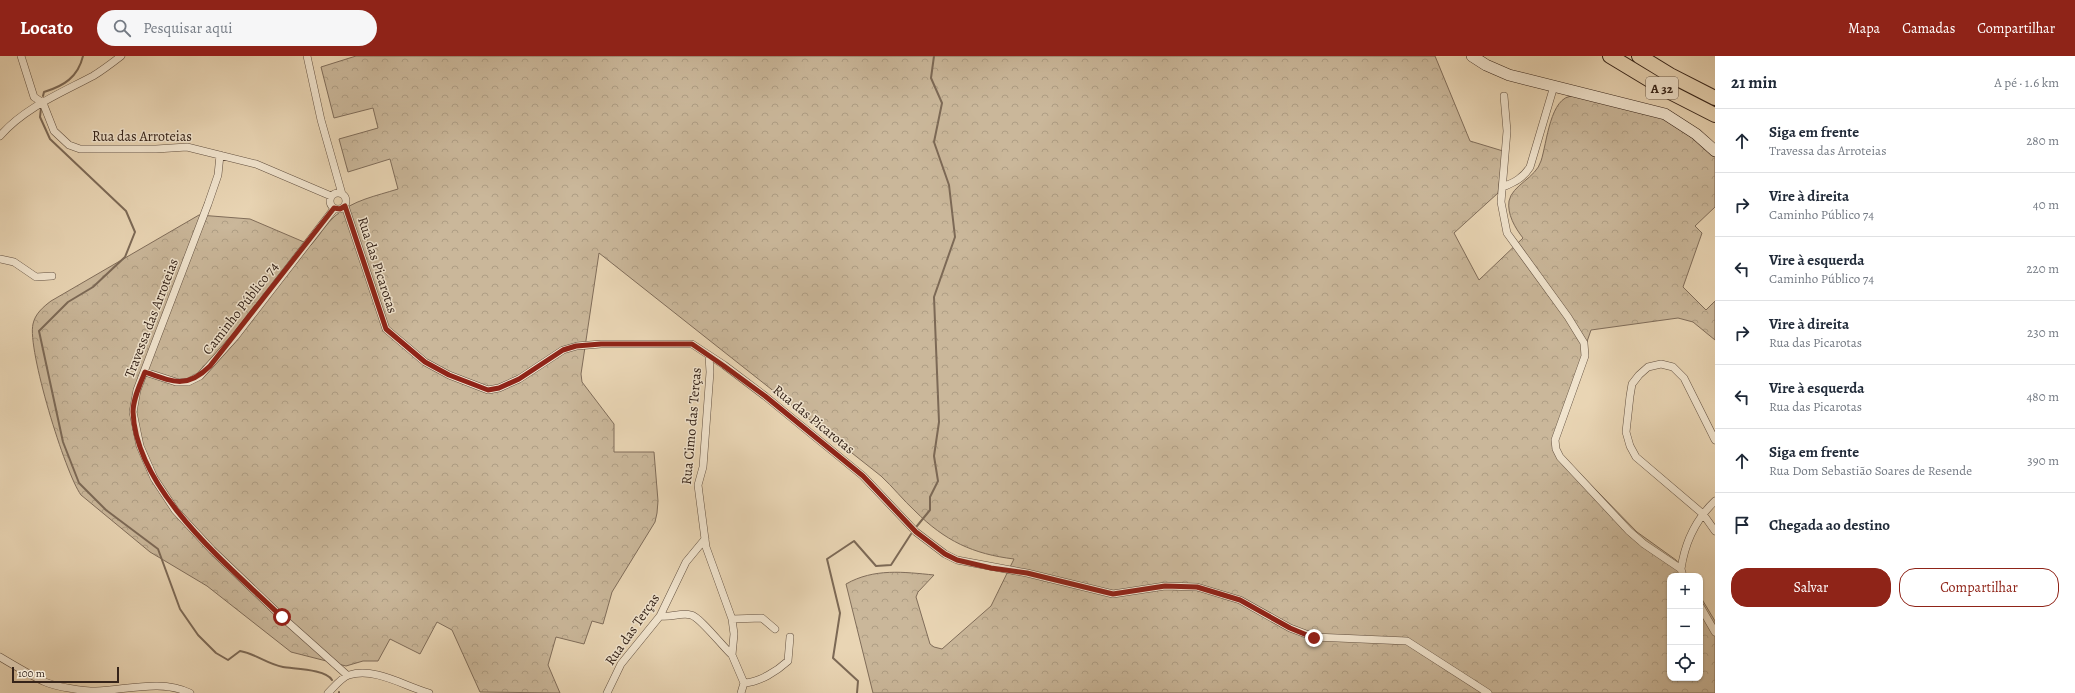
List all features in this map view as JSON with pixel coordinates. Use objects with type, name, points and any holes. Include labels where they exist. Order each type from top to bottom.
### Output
[{"type":"highway","name":"A 32","points":[[1610,56],[1668,91],[1715,115]]},
{"type":"highway","name":"A 32","points":[[1639,56],[1670,75],[1715,98]]},
{"type":"main road","points":[[1472,56],[1486,65],[1509,75],[1665,114],[1696,134],[1715,151]]},
{"type":"street","name":"Rua das Arroteias","points":[[20,56],[34,97],[43,103],[54,131],[68,145],[80,149],[156,150],[187,147],[256,164],[331,196]]},
{"type":"street","points":[[0,136],[10,125],[43,103],[94,75],[121,56]]},
{"type":"street","points":[[307,56],[321,120],[342,194],[346,199],[345,206],[340,209],[334,208],[330,202],[331,196],[336,193],[342,194]]},
{"type":"street","points":[[1502,187],[1515,182],[1524,175],[1530,166],[1554,86]]},
{"type":"street","points":[[1504,96],[1507,131],[1502,187],[1502,209],[1507,233],[1568,317],[1584,343],[1585,356],[1560,422],[1555,440],[1556,448],[1560,457],[1629,530],[1644,544],[1682,573]]},
{"type":"street","name":"Travessa das Arroteias","points":[[220,156],[218,174],[208,204],[138,390],[133,412],[140,446],[154,478],[175,510],[212,550],[282,617],[347,675]]},
{"type":"street","name":"Rua das Picarotas","points":[[345,206],[386,329],[425,362],[449,375],[488,390],[499,388],[519,379],[563,350],[576,346],[601,344],[692,344],[765,396],[863,476],[916,532],[945,554],[957,560],[1027,573],[1113,594],[1165,586],[1197,587],[1240,600],[1290,628],[1314,638],[1407,641],[1488,693]]},
{"type":"street","name":"Caminho Público 74","points":[[145,372],[176,382],[188,382],[200,376],[235,337],[334,208]]},
{"type":"street","points":[[0,259],[14,262],[36,277],[52,276]]},
{"type":"street","name":"Rua Cimo das Terças","points":[[709,356],[710,372],[702,467],[698,485],[705,539],[732,619],[734,634],[732,655],[744,683]]},
{"type":"street","points":[[1715,440],[1684,378],[1673,367],[1661,364],[1648,367],[1638,375],[1632,384],[1626,432],[1630,446],[1636,457],[1702,514],[1715,531]]},
{"type":"street","points":[[1682,573],[1684,548],[1702,514],[1715,501]]},
{"type":"street","name":"Rua das Terças","points":[[607,693],[621,664],[660,616],[686,562],[705,539]]},
{"type":"street","points":[[1702,609],[1715,632]]},
{"type":"street","points":[[660,616],[668,617],[680,614],[692,615],[700,620],[732,655]]},
{"type":"street","points":[[732,619],[762,618],[775,629]]},
{"type":"street","points":[[741,693],[744,683],[766,676],[788,661],[790,637]]},
{"type":"street","points":[[0,657],[47,683],[62,686],[96,691],[136,686],[158,686],[177,688],[190,693]]},
{"type":"street","points":[[328,693],[347,675],[362,673],[374,674],[429,693]]},
{"type":"green space","points":[[356,56],[1435,56],[1470,141],[1503,151],[1498,193],[1454,233],[1479,280],[1523,238],[1512,221],[1509,211],[1509,201],[1515,190],[1538,167],[1541,161],[1554,112],[1565,98],[1573,96],[1661,116],[1715,154],[1715,207],[1695,226],[1702,233],[1683,287],[1706,310],[1715,301],[1715,340],[1693,322],[1678,318],[1591,330],[1555,435],[1560,453],[1637,532],[1676,560],[1686,573],[1667,573],[1667,681],[1703,681],[1703,601],[1715,621],[1715,693],[873,693],[846,584],[867,575],[878,573],[900,572],[934,575],[918,592],[916,597],[930,644],[934,647],[942,649],[991,606],[1014,559],[985,554],[973,550],[937,530],[911,507],[881,476],[599,253],[581,374],[582,382],[614,424],[614,452],[654,452],[658,501],[657,513],[655,522],[612,592],[603,624],[592,621],[584,644],[556,637],[548,665],[560,693],[480,692],[452,630],[437,622],[420,654],[390,639],[378,661],[363,661],[346,666],[291,652],[207,586],[150,552],[81,495],[66,463],[57,438],[41,383],[33,338],[33,324],[37,314],[51,301],[199,215],[250,219],[311,245],[335,216],[349,206],[365,199],[398,189],[390,159],[348,172],[339,139],[378,128],[373,108],[334,118],[321,67]]},
{"type":"waterway","points":[[43,96],[44,92],[58,87],[69,80],[78,70],[83,56]]},
{"type":"waterway","points":[[917,526],[930,510],[930,497],[938,481],[934,456],[939,422],[934,297],[955,237],[949,185],[934,142],[942,103],[931,78],[934,56]]},
{"type":"waterway","points":[[41,108],[40,117],[50,139],[126,211],[135,232],[125,257],[93,287],[68,302],[39,331],[63,442],[79,483],[106,510],[158,549],[180,609],[198,635],[216,653],[228,660],[240,651],[245,652],[277,666],[317,672],[329,676],[332,680]]},
{"type":"waterway","points":[[857,693],[858,681],[833,658],[840,613],[827,559],[854,541],[876,566],[891,565],[911,534]]},
{"type":"route","points":[[282,617],[212,550],[175,510],[154,478],[140,446],[133,412],[138,390],[145,372],[176,382],[188,382],[200,376],[235,337],[334,208],[340,209],[345,206],[386,329],[425,362],[449,375],[488,390],[499,388],[519,379],[563,350],[576,346],[601,344],[692,344],[765,396],[863,476],[916,532],[945,554],[957,560],[991,568],[1005,568],[1077,584],[1113,594],[1165,586],[1197,587],[1240,600],[1290,628],[1314,638]]}]
